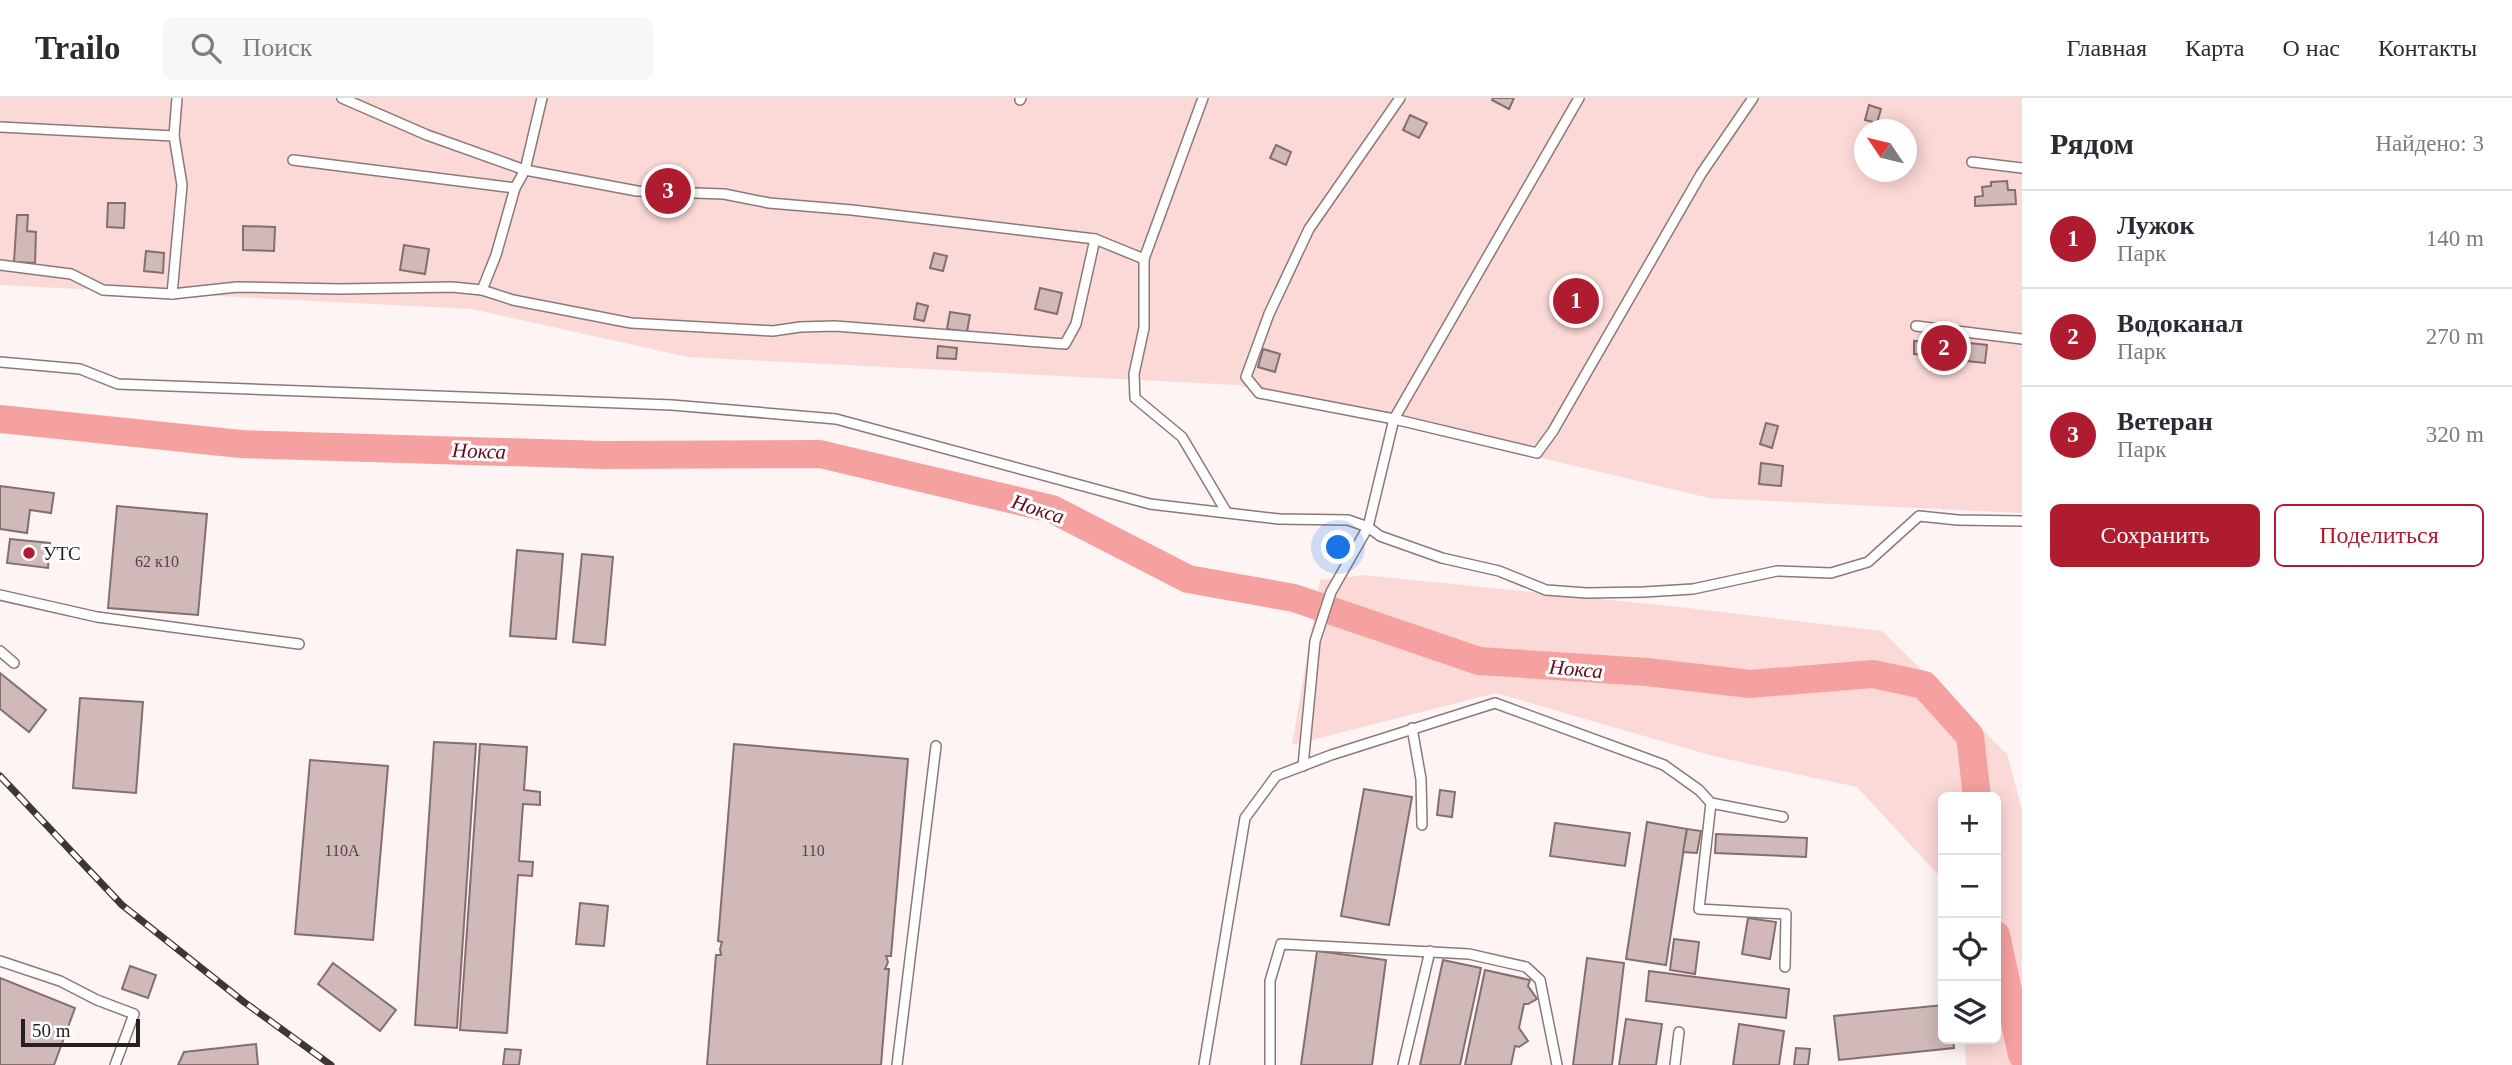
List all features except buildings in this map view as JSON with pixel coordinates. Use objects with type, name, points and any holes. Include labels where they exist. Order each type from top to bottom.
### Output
[{"type":"lane","points":[[172,294],[182,185],[173,136],[177,98]]},
{"type":"lane","points":[[342,98],[427,135],[525,170],[636,191],[724,194],[769,203],[852,210],[1095,239],[1144,259]]},
{"type":"lane","points":[[482,290],[496,255],[515,188],[525,170],[542,98]]},
{"type":"lane","points":[[1203,98],[1144,259],[1144,328],[1134,374],[1135,398],[1182,437],[1227,513]]},
{"type":"lane","points":[[1400,98],[1309,229],[1269,314],[1246,377],[1259,393],[1394,419],[1537,453],[1553,431],[1701,174],[1753,98]]},
{"type":"lane","points":[[1303,765],[1315,641],[1331,592],[1368,527],[1394,419],[1579,98]]},
{"type":"lane","points":[[0,127],[173,136]]},
{"type":"lane","points":[[293,160],[515,188]]},
{"type":"lane","points":[[1972,162],[2022,168]]},
{"type":"lane","points":[[0,265],[71,274],[103,290],[172,294],[237,286],[341,289],[452,287],[482,290],[513,300],[631,323],[773,331],[835,326],[1065,344],[1076,324],[1095,239]]},
{"type":"lane","points":[[1916,326],[2022,340]]},
{"type":"lane","points":[[0,362],[80,369],[118,384],[673,405],[836,419],[1150,504],[1279,519],[1348,520],[1368,527],[1380,536],[1442,558],[1499,571],[1546,590],[1587,593],[1693,589],[1777,571],[1831,573],[1868,562],[1919,516],[1958,520],[2022,521]]},
{"type":"lane","points":[[0,595],[97,617],[299,644]]},
{"type":"lane","points":[[0,652],[14,663]]},
{"type":"lane","points":[[1204,1065],[1245,818],[1276,776],[1412,728],[1495,704],[1664,765],[1699,790],[1711,803],[1783,817]]},
{"type":"lane","points":[[1412,728],[1421,779],[1422,825]]},
{"type":"lane","points":[[897,1065],[936,746]]},
{"type":"lane","points":[[1711,803],[1699,909],[1786,914],[1785,967]]},
{"type":"lane","points":[[1270,1065],[1270,981],[1281,944],[1469,954],[1526,967],[1539,980],[1557,1065]]},
{"type":"lane","points":[[1403,1065],[1430,951]]},
{"type":"lane","points":[[0,961],[60,981],[97,1000],[134,1014],[115,1065]]},
{"type":"lane","points":[[1675,1065],[1679,1032]]},
{"type":"shaded area","points":[[0,98],[2022,98],[2022,513],[1709,498],[1237,385],[688,357],[472,309],[0,285]]},
{"type":"shaded area","points":[[1364,575],[1882,631],[2007,754],[2022,810],[2022,1065],[1966,1065],[1964,1044],[2001,1044],[2001,792],[1938,792],[1938,875],[1857,787],[1713,756],[1496,693],[1292,745],[1320,580]]},
{"type":"waterway","name":"Нокса","points":[[0,419],[241,444],[603,455],[820,454],[1052,509],[1188,579],[1294,598],[1479,661],[1647,672],[1750,684],[1873,674],[1924,685],[1970,736],[1976,792]]},
{"type":"waterway","name":"Нокса","points":[[2001,958],[2022,1055]]},
{"type":"railway","points":[[0,776],[122,905],[244,1002],[331,1065]]},
{"type":"place","name":"Ветеран","points":[[668,191]]},
{"type":"place","name":"Лужок","points":[[1576,301]]},
{"type":"place","name":"Водоканал","points":[[1944,348]]},
{"type":"place","name":"УТС","points":[[29,553]]}]
